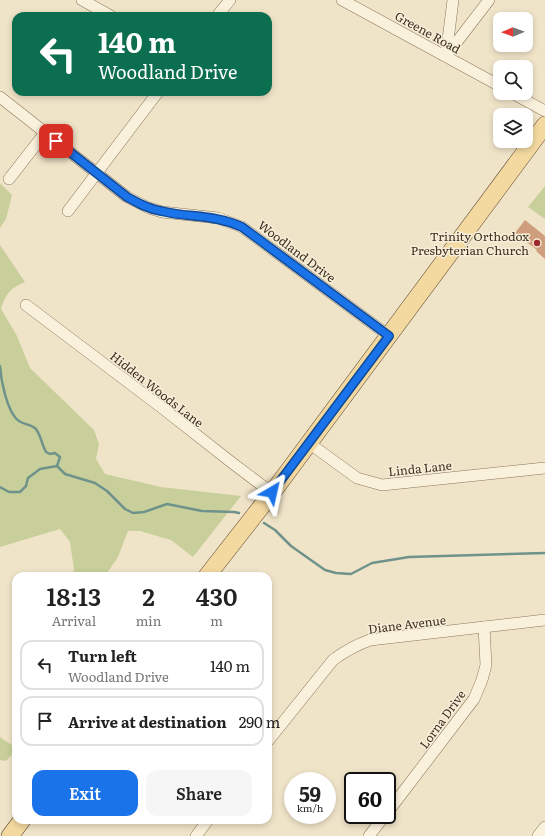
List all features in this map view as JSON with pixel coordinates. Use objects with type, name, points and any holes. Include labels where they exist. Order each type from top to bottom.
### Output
[{"type":"main road","points":[[210,572],[389,336],[545,125]]},
{"type":"main road","points":[[10,836],[19,824]]},
{"type":"street","points":[[82,0],[104,12]]},
{"type":"street","points":[[220,12],[230,0]]},
{"type":"street","name":"Greene Road","points":[[342,0],[493,82]]},
{"type":"street","points":[[446,56],[453,0]]},
{"type":"street","points":[[446,56],[489,0]]},
{"type":"street","points":[[68,211],[155,96]]},
{"type":"street","name":"Woodland Drive","points":[[0,98],[127,197],[162,212],[218,218],[242,227],[389,336]]},
{"type":"street","points":[[525,100],[545,111]]},
{"type":"street","points":[[9,179],[45,133]]},
{"type":"street","name":"Hidden Woods Lane","points":[[26,305],[272,492]]},
{"type":"street","name":"Linda Lane","points":[[308,443],[357,478],[382,485],[545,468]]},
{"type":"street","name":"Diane Avenue","points":[[272,736],[333,660],[343,652],[370,640],[545,620]]},
{"type":"street","name":"Lorna Drive","points":[[396,801],[474,699],[482,680],[486,665],[484,627]]},
{"type":"street","points":[[196,836],[205,824]]},
{"type":"street","name":"Lorna Drive","points":[[369,836],[378,824]]},
{"type":"street","points":[[538,836],[545,827]]},
{"type":"green space","points":[[0,183],[12,195],[6,219],[0,228]]},
{"type":"green space","points":[[545,186],[545,219],[528,207]]},
{"type":"green space","points":[[0,245],[25,282],[9,292],[1,309],[17,336],[30,368],[94,430],[99,444],[96,459],[105,474],[161,487],[241,496],[193,557],[171,540],[140,531],[128,531],[118,557],[108,572],[73,572],[74,570],[70,542],[60,529],[0,547]]},
{"type":"green space","points":[[0,737],[12,745],[12,754],[6,761],[0,760]]},
{"type":"building","name":"Trinity Orthodox Presbyterian Church","points":[[525,220],[545,236],[545,259],[536,251],[537,250],[515,233]]},
{"type":"waterway","points":[[0,366],[3,387],[11,411],[19,421],[36,429],[46,452],[50,454],[55,453],[60,457],[57,466]]},
{"type":"waterway","points":[[0,487],[9,492],[20,492],[26,486],[28,478],[40,469],[57,466],[65,474],[95,483],[107,491],[125,509],[133,513],[144,512],[167,504],[202,511],[239,513]]},
{"type":"waterway","points":[[264,523],[275,530],[291,546],[325,570],[336,573],[351,574],[372,563],[409,557],[545,553]]},
{"type":"place","name":"Trinity Orthodox Presbyterian Church","points":[[537,243]]},
{"type":"route","points":[[56,141],[138,204],[162,212],[218,218],[231,222],[253,233],[389,336],[272,492]]}]
